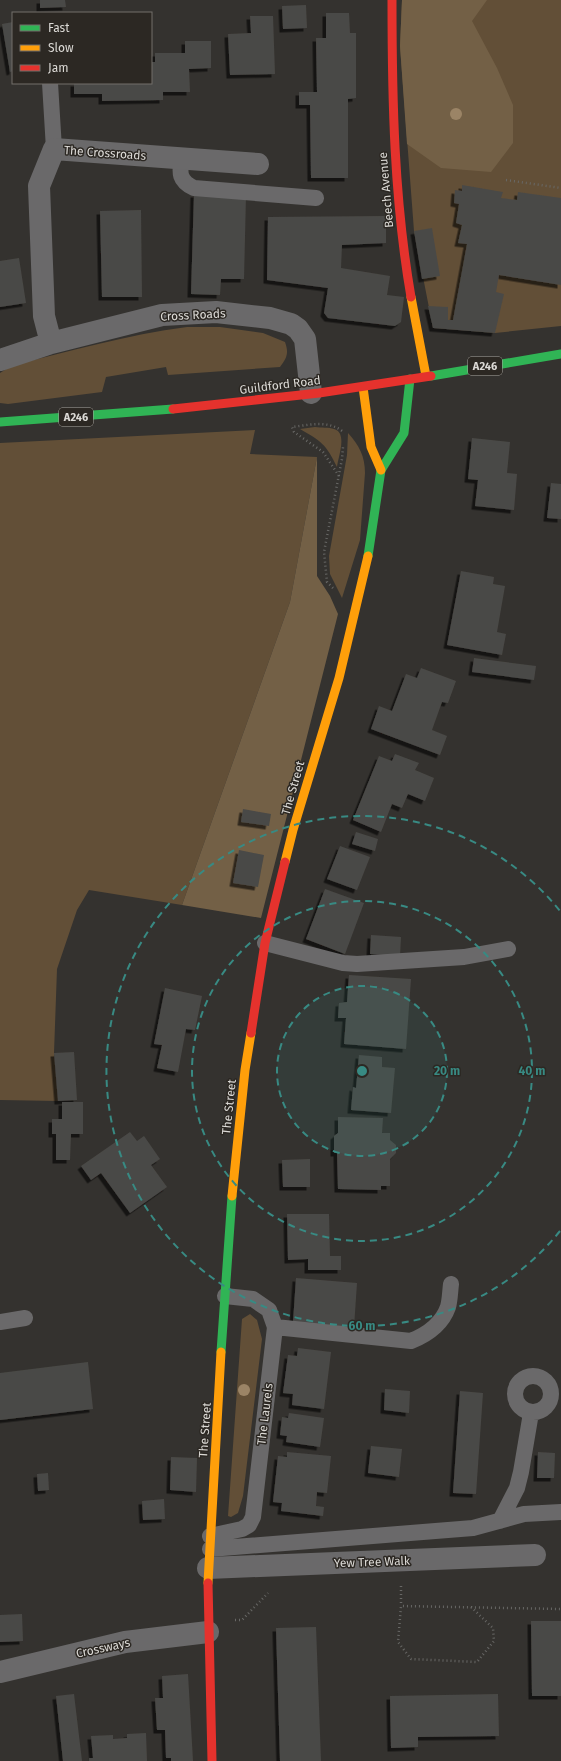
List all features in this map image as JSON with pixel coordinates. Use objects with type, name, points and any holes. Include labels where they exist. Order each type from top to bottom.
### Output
[{"type":"street","name":"Beech Avenue","points":[[392,0],[392,100],[395,161],[404,249],[426,376]]},
{"type":"street","name":"The Crossroads","points":[[51,344],[44,316],[39,186],[54,149],[258,164]]},
{"type":"street","name":"Cross Roads","points":[[0,360],[51,344],[162,315],[216,312],[270,318],[291,324],[298,329],[306,339],[311,393]]},
{"type":"street","name":"Guildford Road","points":[[0,422],[152,411],[363,387],[561,354]]},
{"type":"street","name":"The Street","points":[[212,1761],[208,1628],[209,1551],[232,1199],[245,1070],[265,943],[293,830],[339,678],[370,548],[381,470],[404,433],[410,379]]},
{"type":"street","points":[[363,387],[371,447],[381,470]]},
{"type":"street","name":"Yew Tree Walk","points":[[209,1551],[283,1566],[535,1555]]},
{"type":"street","name":"Crossways","points":[[0,1672],[125,1642],[208,1628]]},
{"type":"lane","points":[[50,84],[54,149]]},
{"type":"lane","points":[[182,158],[179,173],[181,178],[194,188],[316,198]]},
{"type":"lane","points":[[265,943],[343,963],[357,964],[464,957],[508,949]]},
{"type":"lane","points":[[275,1327],[411,1341],[424,1336],[438,1323],[447,1308],[451,1284]]},
{"type":"lane","name":"The Laurels","points":[[209,1551],[248,1525],[253,1516],[275,1327],[269,1310],[253,1299],[225,1296]]},
{"type":"lane","points":[[0,1322],[25,1318]]},
{"type":"lane","points":[[500,1521],[520,1478],[531,1413]]},
{"type":"lane","points":[[209,1551],[473,1528],[524,1514],[561,1512]]},
{"type":"path","points":[[506,180],[561,188]]},
{"type":"path","points":[[339,476],[323,452],[294,432],[292,427],[329,424],[341,430],[344,434]]},
{"type":"path","points":[[344,440],[339,476],[324,552],[327,582],[354,613]]},
{"type":"path","points":[[208,1628],[242,1620],[281,1579],[283,1566]]},
{"type":"path","points":[[470,1607],[493,1628],[494,1641],[477,1662],[411,1659],[398,1642],[401,1606],[470,1607],[561,1609]]},
{"type":"shaded area","points":[[402,0],[561,0],[561,326],[495,333],[433,328],[414,231],[400,46]]},
{"type":"shaded area","points":[[402,0],[487,0],[472,21],[497,68],[513,105],[513,143],[491,172],[441,168],[407,144],[400,46]]},
{"type":"shaded area","points":[[187,327],[220,327],[263,333],[285,342],[287,355],[280,367],[168,375],[166,367],[106,377],[102,392],[8,404],[0,403],[0,373],[11,366],[120,339]]},
{"type":"shaded area","points":[[315,427],[334,429],[341,435],[341,446],[337,467],[326,448],[313,437],[300,429]]},
{"type":"shaded area","points":[[255,430],[250,454],[317,457],[290,602],[182,905],[89,890],[77,910],[57,969],[54,1053],[58,1101],[0,1100],[0,443]]},
{"type":"shaded area","points":[[348,433],[361,451],[365,473],[360,540],[342,598],[330,574],[329,556],[347,455]]},
{"type":"shaded area","points":[[317,457],[317,576],[330,596],[338,614],[261,918],[182,905],[290,602]]},
{"type":"shaded area","points":[[250,1314],[257,1320],[262,1339],[243,1496],[238,1513],[231,1517],[228,1516],[242,1319]]},
{"type":"building","points":[[40,0],[65,0],[66,7],[40,8]]},
{"type":"building","points":[[306,5],[307,28],[283,29],[282,6]]},
{"type":"building","points":[[326,13],[349,13],[350,33],[356,33],[356,98],[348,99],[348,178],[311,178],[310,105],[299,105],[299,92],[317,92],[316,38],[326,38]]},
{"type":"building","points":[[250,16],[273,16],[275,74],[230,75],[228,34],[251,33]]},
{"type":"building","points":[[12,22],[12,71],[10,72],[2,24]]},
{"type":"building","points":[[185,41],[211,41],[211,68],[189,69],[190,92],[163,92],[163,100],[102,101],[102,94],[74,94],[74,84],[152,84],[152,62],[155,62],[155,53],[185,53]]},
{"type":"building","points":[[462,185],[503,192],[501,198],[517,200],[518,192],[561,198],[561,285],[499,275],[496,292],[504,294],[495,333],[433,328],[428,306],[448,307],[448,320],[453,320],[467,244],[458,243],[462,225],[456,223],[459,204],[454,203],[455,190],[462,191]]},
{"type":"building","points":[[194,194],[246,195],[244,279],[221,279],[220,295],[191,294]]},
{"type":"building","points":[[141,210],[142,297],[102,297],[100,211]]},
{"type":"building","points":[[386,216],[386,243],[342,245],[341,268],[390,276],[387,295],[404,297],[401,322],[395,326],[328,318],[324,313],[328,288],[267,280],[268,217]]},
{"type":"building","points":[[432,228],[440,276],[422,279],[414,231]]},
{"type":"building","points":[[19,258],[26,303],[0,307],[0,261]]},
{"type":"building","points":[[472,438],[510,442],[507,473],[517,474],[514,510],[475,506],[478,480],[468,479]]},
{"type":"building","points":[[551,483],[561,484],[561,519],[547,518]]},
{"type":"building","points":[[461,571],[494,577],[493,584],[505,586],[497,632],[506,634],[502,655],[447,645]]},
{"type":"building","points":[[474,658],[536,666],[534,680],[472,672]]},
{"type":"building","points":[[421,668],[456,681],[448,703],[442,702],[432,730],[447,736],[440,755],[371,729],[379,706],[392,711],[406,674],[417,678]]},
{"type":"building","points":[[395,754],[419,763],[415,770],[434,778],[425,801],[408,794],[402,808],[392,804],[381,832],[353,820],[379,756],[392,761]]},
{"type":"building","points":[[243,809],[271,814],[269,826],[241,822]]},
{"type":"building","points":[[356,832],[378,839],[375,851],[352,844]]},
{"type":"building","points":[[340,846],[370,857],[357,890],[327,879]]},
{"type":"building","points":[[239,850],[264,855],[258,887],[233,883]]},
{"type":"building","points":[[325,889],[364,903],[345,954],[306,939]]},
{"type":"building","points":[[371,935],[401,937],[400,956],[370,954]]},
{"type":"building","points":[[349,975],[411,979],[406,1049],[344,1044],[346,1018],[338,1018],[339,1003],[347,1002]]},
{"type":"building","points":[[165,988],[202,996],[195,1030],[186,1029],[178,1072],[157,1068],[162,1045],[154,1044]]},
{"type":"building","points":[[74,1052],[77,1100],[58,1101],[54,1053]]},
{"type":"building","points":[[359,1055],[382,1057],[382,1067],[395,1068],[391,1113],[351,1110],[353,1087],[356,1088]]},
{"type":"building","points":[[62,1102],[83,1102],[83,1134],[71,1134],[70,1160],[56,1160],[56,1134],[52,1134],[52,1119],[62,1119]]},
{"type":"building","points":[[338,1117],[383,1118],[382,1133],[390,1133],[390,1140],[396,1145],[396,1153],[390,1159],[390,1186],[381,1186],[381,1190],[338,1189],[337,1153],[334,1153],[334,1136],[338,1133]]},
{"type":"building","points":[[130,1132],[137,1141],[144,1136],[160,1159],[151,1165],[167,1187],[130,1213],[101,1173],[91,1180],[81,1166]]},
{"type":"building","points":[[310,1159],[310,1187],[283,1187],[282,1160]]},
{"type":"building","points":[[287,1214],[329,1214],[330,1256],[341,1256],[341,1270],[308,1270],[308,1259],[288,1260]]},
{"type":"building","points":[[296,1278],[357,1283],[354,1327],[293,1322]]},
{"type":"building","points":[[298,1348],[331,1352],[324,1409],[292,1405],[293,1394],[283,1393],[288,1355],[297,1356]]},
{"type":"building","points":[[88,1362],[93,1409],[0,1420],[0,1373]]},
{"type":"building","points":[[385,1389],[410,1391],[409,1413],[384,1410]]},
{"type":"building","points":[[460,1391],[483,1393],[476,1494],[453,1493]]},
{"type":"building","points":[[289,1413],[324,1418],[320,1447],[286,1442],[287,1436],[280,1435],[282,1417],[288,1418]]},
{"type":"building","points":[[371,1446],[402,1449],[399,1477],[368,1473]]},
{"type":"building","points":[[287,1452],[331,1456],[327,1493],[317,1492],[316,1506],[324,1507],[323,1516],[281,1511],[282,1503],[273,1502],[278,1456],[287,1457]]},
{"type":"building","points":[[538,1452],[555,1453],[554,1478],[537,1478]]},
{"type":"building","points":[[171,1457],[197,1458],[196,1492],[170,1490]]},
{"type":"building","points":[[48,1473],[49,1490],[38,1491],[37,1474]]},
{"type":"building","points":[[164,1499],[165,1519],[143,1520],[142,1501]]},
{"type":"building","points":[[22,1614],[23,1641],[0,1642],[0,1615]]},
{"type":"building","points":[[531,1621],[561,1621],[561,1696],[532,1696]]},
{"type":"building","points":[[316,1627],[321,1761],[280,1761],[276,1628]]},
{"type":"building","points":[[188,1674],[193,1761],[171,1761],[171,1758],[166,1758],[165,1730],[157,1730],[155,1698],[163,1698],[162,1676]]},
{"type":"building","points":[[74,1694],[82,1761],[63,1761],[56,1696]]},
{"type":"building","points":[[498,1694],[499,1736],[418,1737],[418,1747],[391,1748],[390,1696]]},
{"type":"building","points":[[146,1733],[147,1761],[89,1761],[89,1758],[93,1758],[91,1736],[113,1735],[113,1739],[127,1738],[127,1734]]},
{"type":"traffic: fast","points":[[431,376],[561,354]]},
{"type":"traffic: fast","points":[[368,556],[381,470],[404,433],[410,379]]},
{"type":"traffic: fast","points":[[0,422],[173,409]]},
{"type":"traffic: fast","points":[[221,1352],[232,1196]]},
{"type":"traffic: slow","points":[[411,297],[426,376]]},
{"type":"traffic: slow","points":[[363,387],[371,447],[381,470]]},
{"type":"traffic: slow","points":[[285,862],[293,830],[339,678],[368,556]]},
{"type":"traffic: slow","points":[[232,1196],[245,1070],[251,1033]]},
{"type":"traffic: slow","points":[[208,1583],[221,1352]]},
{"type":"traffic: jam","points":[[392,0],[395,149],[401,223],[411,297]]},
{"type":"traffic: jam","points":[[173,409],[319,393],[431,376]]},
{"type":"traffic: jam","points":[[251,1033],[265,943],[285,862]]},
{"type":"traffic: jam","points":[[208,1583],[212,1761]]}]
